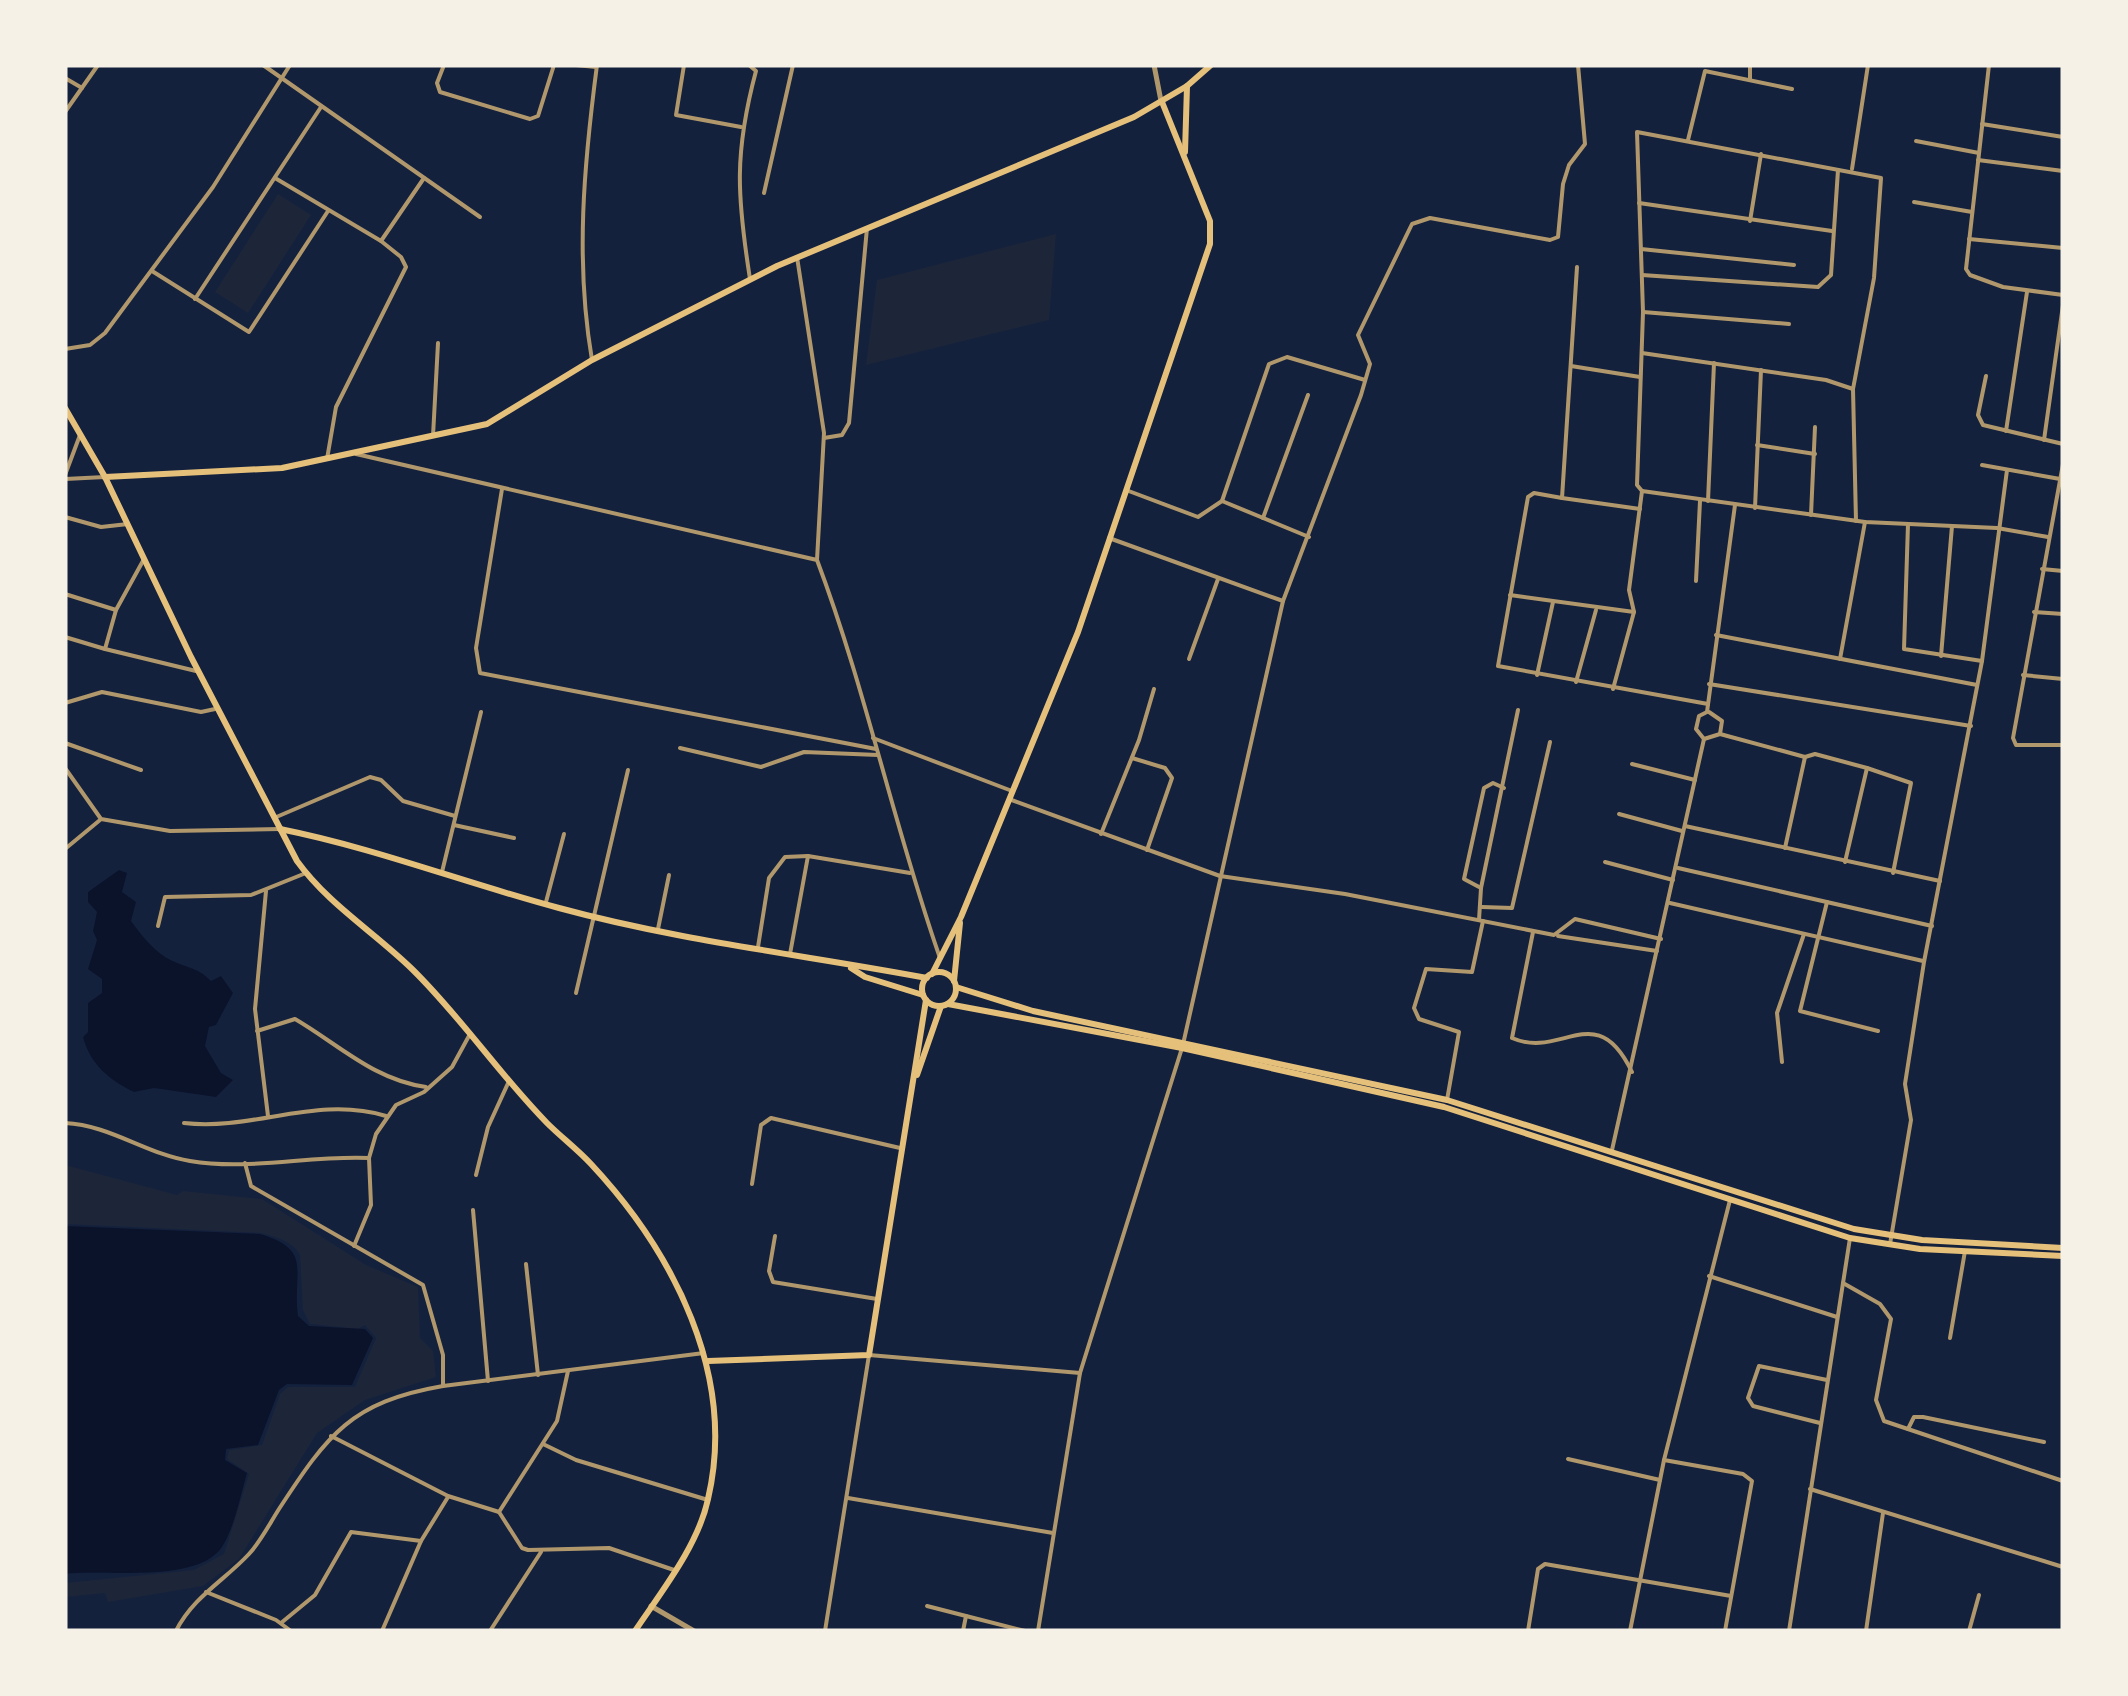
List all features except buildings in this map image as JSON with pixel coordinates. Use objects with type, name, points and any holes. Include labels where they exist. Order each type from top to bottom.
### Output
[{"type":"main road","points":[[106,477],[282,468],[487,424],[592,360],[750,280],[1162,102],[1211,65]]},
{"type":"main road","points":[[1185,158],[1187,86]]},
{"type":"main road","points":[[707,1357],[869,1355],[930,976],[961,916],[1078,632],[1210,244],[1210,222],[1162,102]]},
{"type":"main road","points":[[65,408],[106,477],[199,672],[306,873],[316,887],[408,965],[509,1081],[592,1164],[655,1246],[678,1286],[707,1357],[718,1425],[708,1500],[674,1570],[635,1631]]},
{"type":"main road","points":[[280,828],[339,841],[545,904],[657,932],[852,968],[930,976],[947,974],[955,984],[1033,1011],[1447,1100],[1854,1229],[2063,1248]]},
{"type":"main road","points":[[916,1078],[955,984],[961,916]]},
{"type":"main road","points":[[852,968],[865,977],[945,1005],[1183,1044],[1444,1107],[1850,1238],[1890,1246],[2063,1256]]},
{"type":"street","points":[[65,112],[98,65]]},
{"type":"street","points":[[262,65],[480,217]]},
{"type":"street","points":[[65,349],[96,342],[152,270],[283,81],[290,65]]},
{"type":"street","points":[[444,65],[436,83],[440,92],[530,119],[538,116],[554,65]]},
{"type":"street","points":[[576,65],[597,66],[581,244],[582,300],[592,360]]},
{"type":"street","points":[[684,65],[676,115],[741,127]]},
{"type":"street","points":[[749,65],[756,71],[741,127],[736,182],[750,280]]},
{"type":"street","points":[[764,193],[793,65]]},
{"type":"street","points":[[1154,65],[1162,102]]},
{"type":"street","points":[[1038,1631],[1080,1373],[1183,1044],[1283,601],[1366,380],[1370,361],[1358,335],[1412,224],[1430,218],[1550,240],[1558,237],[1565,176],[1585,144],[1578,65]]},
{"type":"street","points":[[1750,65],[1750,80]]},
{"type":"street","points":[[1851,171],[1868,65]]},
{"type":"street","points":[[1988,65],[1966,269],[1970,276],[2063,295]]},
{"type":"street","points":[[1688,140],[1702,72],[1792,90]]},
{"type":"street","points":[[65,78],[82,88]]},
{"type":"street","points":[[195,299],[322,107]]},
{"type":"street","points":[[1982,124],[2063,137]]},
{"type":"street","points":[[1856,521],[1853,389],[1874,278],[1882,180],[1851,171],[1636,133],[1643,312],[1636,484],[1642,491],[1755,508],[1811,515],[1856,521],[1864,522],[1997,528],[2048,536]]},
{"type":"street","points":[[1916,141],[2063,171]]},
{"type":"street","points":[[1750,222],[1761,154]]},
{"type":"street","points":[[1642,276],[1818,286],[1831,275],[1838,169]]},
{"type":"street","points":[[275,178],[381,240],[401,257],[406,267],[336,408],[328,460]]},
{"type":"street","points":[[381,240],[424,178]]},
{"type":"street","points":[[1914,202],[1972,212]]},
{"type":"street","points":[[1639,203],[1750,222],[1834,231]]},
{"type":"street","points":[[152,270],[249,332],[328,212]]},
{"type":"street","points":[[824,438],[842,435],[849,423],[868,228]]},
{"type":"street","points":[[1969,238],[2063,248]]},
{"type":"street","points":[[1640,250],[1794,264]]},
{"type":"street","points":[[798,257],[824,438],[817,560],[844,631],[910,872],[940,958]]},
{"type":"street","points":[[1562,498],[1578,267]]},
{"type":"street","points":[[2006,431],[2027,290]]},
{"type":"street","points":[[2044,440],[2063,305]]},
{"type":"street","points":[[1643,312],[1789,324]]},
{"type":"street","points":[[433,436],[438,343]]},
{"type":"street","points":[[1642,352],[1853,389]]},
{"type":"street","points":[[2056,354],[2063,358]]},
{"type":"street","points":[[1126,490],[1198,517],[1222,501],[1268,364],[1287,358],[1366,380]]},
{"type":"street","points":[[1708,501],[1714,363]]},
{"type":"street","points":[[1571,366],[1641,377]]},
{"type":"street","points":[[1755,508],[1761,370]]},
{"type":"street","points":[[1986,376],[1978,420],[2063,444]]},
{"type":"street","points":[[1263,518],[1308,395]]},
{"type":"street","points":[[1811,515],[1815,428]]},
{"type":"street","points":[[81,431],[65,478],[106,477]]},
{"type":"street","points":[[1757,445],[1815,454]]},
{"type":"street","points":[[356,454],[817,560]]},
{"type":"street","points":[[2063,464],[2014,743],[2063,746]]},
{"type":"street","points":[[1982,465],[2060,479]]},
{"type":"street","points":[[1890,1246],[1911,1120],[1906,1084],[1924,962],[1978,685],[2007,470]]},
{"type":"street","points":[[502,489],[476,648],[480,673],[877,752]]},
{"type":"street","points":[[1613,689],[1634,612],[1629,590],[1642,491]]},
{"type":"street","points":[[1640,509],[1534,494],[1528,497],[1498,666],[1708,704]]},
{"type":"street","points":[[1696,581],[1700,500]]},
{"type":"street","points":[[1222,501],[1309,537]]},
{"type":"street","points":[[1612,1150],[1704,739],[1695,724],[1707,712],[1735,505]]},
{"type":"street","points":[[65,517],[101,527],[128,524]]},
{"type":"street","points":[[1840,659],[1864,522]]},
{"type":"street","points":[[1908,524],[1902,646],[1909,651],[1982,661]]},
{"type":"street","points":[[1941,656],[1952,525]]},
{"type":"street","points":[[1110,538],[1283,601]]},
{"type":"street","points":[[105,649],[116,610],[144,558]]},
{"type":"street","points":[[2042,569],[2063,570]]},
{"type":"street","points":[[1190,659],[1218,578]]},
{"type":"street","points":[[65,594],[116,610]]},
{"type":"street","points":[[1510,595],[1634,612]]},
{"type":"street","points":[[1537,675],[1553,602]]},
{"type":"street","points":[[1576,682],[1596,609]]},
{"type":"street","points":[[2034,612],[2063,614]]},
{"type":"street","points":[[1716,635],[1978,685]]},
{"type":"street","points":[[65,636],[199,672]]},
{"type":"street","points":[[2024,675],[2063,679]]},
{"type":"street","points":[[1709,684],[1971,726]]},
{"type":"street","points":[[1101,834],[1132,758],[1154,689]]},
{"type":"street","points":[[65,703],[94,692],[201,712],[218,708]]},
{"type":"street","points":[[1447,1100],[1459,1032],[1419,1018],[1414,1008],[1426,969],[1472,972],[1481,921],[1480,888],[1518,710]]},
{"type":"street","points":[[442,872],[481,712]]},
{"type":"street","points":[[1707,712],[1720,717],[1720,734]]},
{"type":"street","points":[[1704,739],[1720,734],[1805,756],[1814,754],[1911,783],[1893,873]]},
{"type":"street","points":[[873,738],[1101,834],[1220,876],[1658,952]]},
{"type":"street","points":[[1482,907],[1512,908],[1550,742]]},
{"type":"street","points":[[65,744],[141,770]]},
{"type":"street","points":[[680,748],[761,767],[804,752],[877,752]]},
{"type":"street","points":[[1785,848],[1805,756]]},
{"type":"street","points":[[1132,758],[1165,768],[1172,778],[1147,850]]},
{"type":"street","points":[[1632,764],[1695,780]]},
{"type":"street","points":[[65,768],[68,780],[101,819],[170,830],[280,828]]},
{"type":"street","points":[[1846,862],[1868,768]]},
{"type":"street","points":[[576,993],[628,770]]},
{"type":"street","points":[[274,818],[370,777],[381,780],[403,801],[456,816]]},
{"type":"street","points":[[1480,888],[1464,879],[1484,788],[1494,784],[1504,788]]},
{"type":"street","points":[[1619,814],[1940,882]]},
{"type":"street","points":[[65,849],[101,819]]},
{"type":"street","points":[[454,826],[514,838]]},
{"type":"street","points":[[545,904],[564,834]]},
{"type":"street","points":[[758,949],[773,870],[785,856],[910,872]]},
{"type":"street","points":[[790,954],[808,856]]},
{"type":"street","points":[[1605,862],[1675,881]]},
{"type":"street","points":[[1678,868],[1932,926]]},
{"type":"street","points":[[158,926],[165,897],[266,891],[306,873]]},
{"type":"street","points":[[657,932],[669,875]]},
{"type":"street","points":[[266,891],[255,1009],[268,1116]]},
{"type":"street","points":[[1827,902],[1800,1011],[1878,1031]]},
{"type":"street","points":[[1670,903],[1924,962]]},
{"type":"street","points":[[1558,936],[1567,922],[1575,920],[1661,939]]},
{"type":"street","points":[[1533,931],[1512,1038],[1532,1043],[1566,1034],[1606,1037],[1620,1048],[1632,1072]]},
{"type":"street","points":[[1782,1062],[1777,1012],[1804,934]]},
{"type":"street","points":[[257,1031],[295,1019],[336,1049],[384,1076],[427,1088]]},
{"type":"street","points":[[354,1246],[372,1205],[369,1158],[387,1116],[396,1104],[427,1088],[452,1067],[470,1034]]},
{"type":"street","points":[[476,1175],[488,1126],[509,1081]]},
{"type":"street","points":[[184,1123],[231,1126],[322,1107],[348,1107],[387,1116]]},
{"type":"street","points":[[752,1184],[761,1125],[771,1118],[905,1149]]},
{"type":"street","points":[[65,1123],[96,1128],[150,1152],[192,1162],[369,1158]]},
{"type":"street","points":[[246,1163],[251,1186],[425,1287],[443,1355],[444,1386]]},
{"type":"street","points":[[1630,1631],[1664,1460],[1730,1200]]},
{"type":"street","points":[[473,1210],[488,1381]]},
{"type":"street","points":[[775,1236],[768,1271],[773,1282],[878,1299]]},
{"type":"street","points":[[1789,1631],[1850,1238]]},
{"type":"street","points":[[1950,1338],[1965,1251]]},
{"type":"street","points":[[526,1264],[538,1375]]},
{"type":"street","points":[[1709,1276],[1837,1316]]},
{"type":"street","points":[[1842,1283],[1887,1310],[1892,1326],[1876,1400],[1878,1414],[1908,1429],[2063,1481]]},
{"type":"street","points":[[825,1631],[869,1355],[1080,1373]]},
{"type":"street","points":[[176,1631],[206,1592],[250,1554],[330,1436],[366,1409],[412,1392],[444,1386],[707,1357]]},
{"type":"street","points":[[1820,1423],[1753,1406],[1748,1398],[1759,1366],[1827,1380]]},
{"type":"street","points":[[499,1512],[544,1444],[563,1404],[568,1371]]},
{"type":"street","points":[[1908,1429],[1914,1417],[1923,1416],[2044,1442]]},
{"type":"street","points":[[330,1436],[448,1496],[499,1512],[522,1548],[541,1552],[590,1545],[674,1570]]},
{"type":"street","points":[[544,1444],[576,1460],[708,1500]]},
{"type":"street","points":[[1568,1459],[1660,1480]]},
{"type":"street","points":[[1664,1460],[1743,1474],[1752,1481],[1726,1631]]},
{"type":"street","points":[[1810,1489],[2063,1567]]},
{"type":"street","points":[[382,1631],[421,1540],[448,1496]]},
{"type":"street","points":[[848,1498],[1053,1533]]},
{"type":"street","points":[[1866,1631],[1883,1513]]},
{"type":"street","points":[[280,1623],[315,1595],[351,1532],[421,1540]]},
{"type":"street","points":[[490,1631],[541,1552]]},
{"type":"street","points":[[1528,1631],[1538,1569],[1545,1564],[1732,1597]]},
{"type":"street","points":[[206,1592],[291,1631]]},
{"type":"street","points":[[1969,1631],[1979,1595]]},
{"type":"street","points":[[651,1606],[694,1631]]},
{"type":"street","points":[[926,1606],[1025,1631]]},
{"type":"street","points":[[963,1631],[966,1616]]},
{"type":"street","points":[[995,1631],[996,1624]]},
{"type":"shaded area","points":[[278,194],[311,215],[248,313],[215,292]]},
{"type":"shaded area","points":[[1056,234],[1049,320],[866,365],[877,280]]},
{"type":"shaded area","points":[[119,870],[127,873],[122,892],[136,902],[131,921],[145,939],[168,959],[211,981],[221,976],[233,993],[216,1025],[209,1027],[205,1046],[221,1073],[233,1080],[216,1097],[154,1088],[134,1092],[102,1070],[86,1047],[83,1037],[88,1032],[88,1003],[102,993],[102,979],[88,969],[97,940],[93,931],[97,912],[88,902],[88,892]]},
{"type":"shaded area","points":[[65,1167],[177,1195],[183,1191],[262,1199],[366,1265],[418,1287],[420,1338],[433,1351],[436,1377],[365,1400],[317,1433],[239,1559],[203,1586],[108,1602],[105,1593],[65,1597],[65,1583],[194,1570],[224,1554],[249,1474],[227,1459],[229,1450],[262,1445],[280,1394],[288,1387],[355,1387],[376,1338],[365,1325],[358,1329],[310,1324],[303,1310],[300,1255],[278,1238],[261,1233],[65,1224]]},
{"type":"shaded area","points":[[65,1226],[260,1234],[277,1240],[288,1247],[297,1264],[298,1316],[309,1326],[365,1329],[373,1338],[352,1385],[287,1384],[279,1390],[258,1445],[226,1449],[225,1460],[247,1473],[237,1511],[222,1547],[210,1559],[193,1566],[149,1573],[65,1574]]}]
